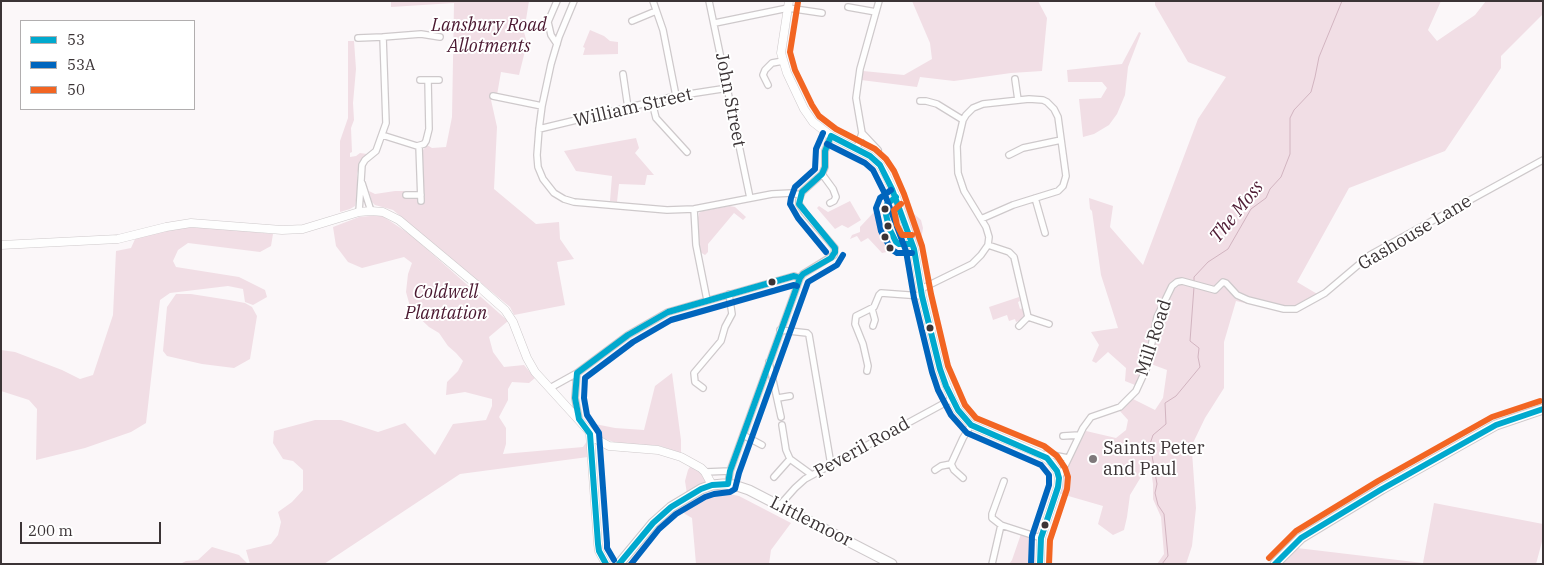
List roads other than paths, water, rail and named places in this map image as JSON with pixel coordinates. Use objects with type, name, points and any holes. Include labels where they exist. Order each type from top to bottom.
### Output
[{"type":"main road","points":[[788,4],[782,46],[783,60],[787,73],[808,116],[818,127],[831,136],[857,148],[880,165],[892,189],[914,249],[921,293],[940,368],[958,410],[971,425],[1043,455],[1054,465],[1059,478],[1058,487],[1041,538],[1040,564]]},
{"type":"main road","points":[[1,245],[118,239],[190,223],[282,230],[303,229],[358,212],[371,210],[382,212],[399,220],[505,310],[513,322],[531,365],[590,434],[609,446],[658,450],[669,453],[697,465],[705,472],[712,485]]},
{"type":"main road","points":[[1274,564],[1301,538],[1382,489],[1496,425],[1543,409]]},
{"type":"main road","points":[[590,434],[598,544],[606,564]]},
{"type":"main road","points":[[619,564],[662,515],[680,501],[712,485],[728,484]]},
{"type":"main road","name":"Littlemoor","points":[[728,484],[749,490],[892,564]]},
{"type":"street","points":[[556,1],[548,22],[556,44]]},
{"type":"street","points":[[574,1],[556,44],[542,106],[537,161],[540,173],[546,184],[564,199],[580,203],[646,209],[694,208],[782,193],[800,195]]},
{"type":"street","points":[[653,1],[666,41],[676,96]]},
{"type":"street","name":"John Street","points":[[709,1],[750,198]]},
{"type":"street","points":[[857,148],[862,133],[857,105],[860,69],[879,1]]},
{"type":"street","points":[[715,23],[788,4],[822,13]]},
{"type":"street","points":[[848,7],[876,12]]},
{"type":"street","points":[[632,21],[656,11]]},
{"type":"street","points":[[358,38],[421,34],[440,37]]},
{"type":"street","points":[[358,212],[362,165],[376,151],[386,118],[383,37]]},
{"type":"street","points":[[768,85],[764,79],[764,70],[772,63],[783,60]]},
{"type":"street","points":[[623,74],[628,108]]},
{"type":"street","points":[[1015,78],[1018,100]]},
{"type":"street","points":[[420,80],[439,80]]},
{"type":"street","points":[[419,146],[426,141],[429,129],[428,80]]},
{"type":"street","name":"William Street","points":[[539,129],[676,96],[728,88]]},
{"type":"street","points":[[494,96],[542,106]]},
{"type":"street","points":[[924,99],[937,104],[963,120]]},
{"type":"street","points":[[867,371],[868,366],[863,344],[854,320],[857,314],[872,309],[878,295],[881,293],[921,293],[972,264],[981,256],[988,245],[988,232],[964,191],[958,173],[957,146],[963,120],[970,111],[978,106],[1018,100],[1043,100],[1051,105],[1058,117],[1066,176],[1065,183],[1058,191],[981,219]]},
{"type":"street","points":[[652,102],[656,118],[687,152]]},
{"type":"street","points":[[862,133],[878,150]]},
{"type":"street","points":[[382,135],[419,146]]},
{"type":"street","points":[[728,484],[730,471],[800,278],[803,274],[831,258],[835,252],[835,248],[799,204],[800,195],[805,188],[822,174],[825,167],[824,152],[831,136]]},
{"type":"street","points":[[1011,144],[1012,153],[1023,148],[1061,140]]},
{"type":"street","points":[[406,195],[421,198],[419,146]]},
{"type":"street","name":"Gashouse Lane","points":[[1182,281],[1215,290],[1223,282],[1237,296],[1284,309],[1296,309],[1325,293],[1370,255],[1543,160]]},
{"type":"street","points":[[822,174],[830,183],[836,197],[830,203]]},
{"type":"street","points":[[361,181],[371,210]]},
{"type":"street","points":[[1035,198],[1045,233]]},
{"type":"street","points":[[694,208],[696,245],[707,300]]},
{"type":"street","points":[[988,245],[1009,252],[1014,257],[1028,317]]},
{"type":"street","points":[[550,388],[577,373],[628,335],[668,312],[794,276],[800,278]]},
{"type":"street","name":"Mill Road","points":[[1059,478],[1079,435],[1091,417],[1120,407],[1136,391],[1147,367],[1157,317],[1172,286],[1182,281]]},
{"type":"street","points":[[703,388],[696,382],[694,372],[721,341],[725,327],[732,314],[729,294]]},
{"type":"street","points":[[872,309],[875,320],[873,326]]},
{"type":"street","points":[[1019,326],[1028,317],[1040,317],[1049,324]]},
{"type":"street","points":[[780,330],[809,334],[831,464]]},
{"type":"street","points":[[769,362],[782,417]]},
{"type":"street","points":[[577,373],[575,398],[579,419]]},
{"type":"street","points":[[778,398],[790,396]]},
{"type":"street","name":"Peveril Road","points":[[779,506],[799,484],[812,475],[952,399]]},
{"type":"street","points":[[951,464],[971,425]]},
{"type":"street","points":[[780,428],[790,459],[812,475]]},
{"type":"street","points":[[743,435],[762,444]]},
{"type":"street","points":[[1063,436],[1079,435]]},
{"type":"street","points":[[1043,455],[1048,454],[1068,458]]},
{"type":"street","points":[[774,477],[790,459]]},
{"type":"street","points":[[935,470],[941,466],[951,464]]},
{"type":"street","points":[[951,464],[954,470],[963,478]]},
{"type":"street","points":[[705,472],[730,471]]},
{"type":"street","points":[[1004,481],[992,514],[994,521],[1041,538]]},
{"type":"street","points":[[992,564],[1001,525]]},
{"type":"waterway","name":"The Moss","points":[[1194,281],[1194,277],[1208,262],[1228,249],[1251,209],[1266,198],[1270,189],[1281,177],[1290,154],[1290,118],[1294,110],[1311,92],[1319,57],[1342,1]]},
{"type":"waterway","name":"The Moss","points":[[1162,564],[1168,556],[1164,514],[1158,505],[1155,493],[1157,484],[1150,444],[1153,435],[1166,424],[1165,403],[1176,396],[1200,367],[1199,348],[1190,341],[1194,287]]},
{"type":"place","name":"Saints Peter and Paul","points":[[1093,459]]},
{"type":"park label","name":"Lansbury Road Allotments","points":[[489,36]]},
{"type":"park label","name":"Coldwell Plantation","points":[[446,303]]}]
